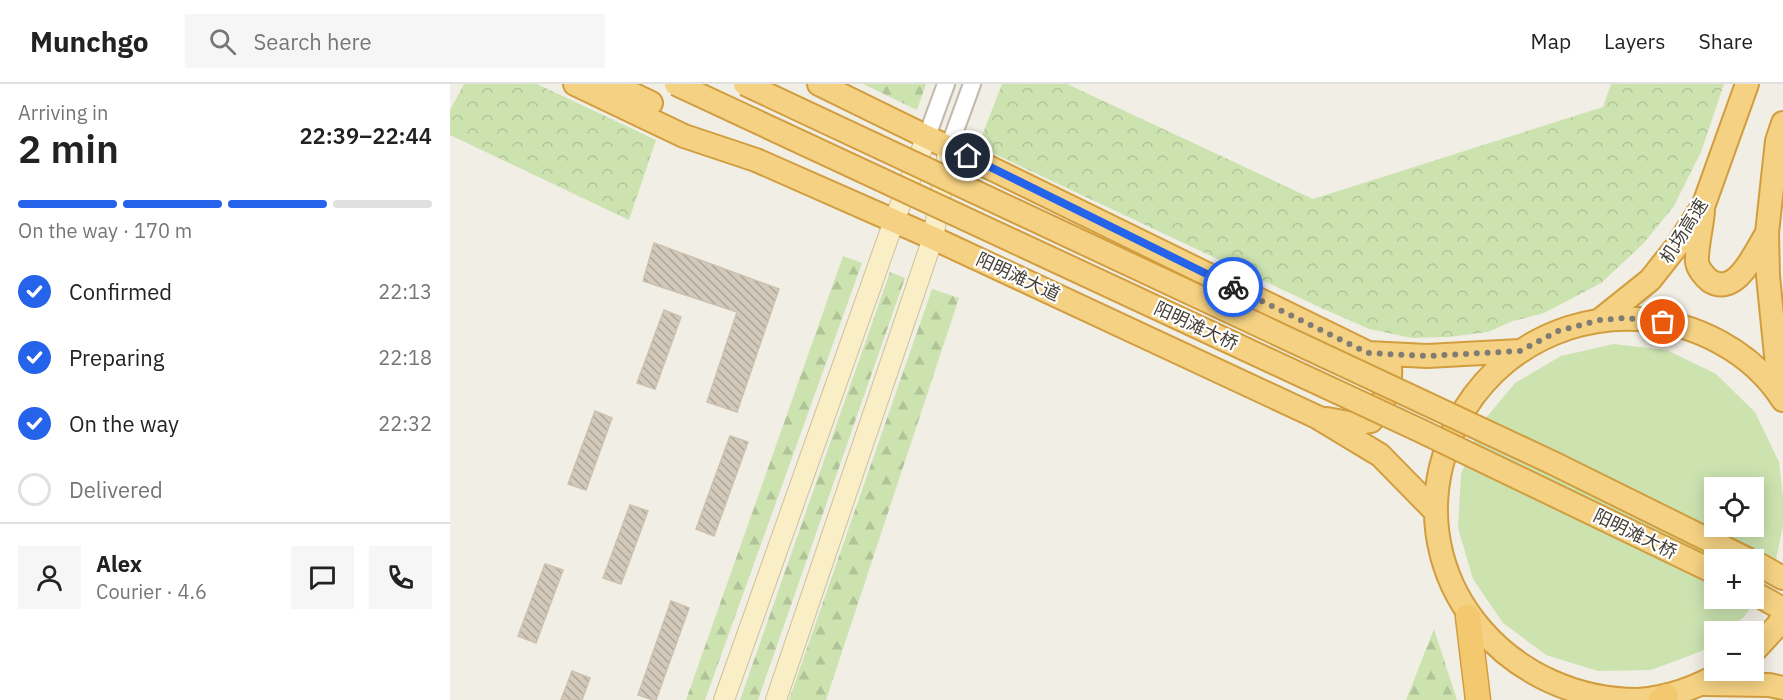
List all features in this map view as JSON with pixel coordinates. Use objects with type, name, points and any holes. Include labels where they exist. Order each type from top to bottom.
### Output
[{"type":"highway","name":"阳明滩大道","points":[[575,84],[684,136],[756,160],[933,238],[1317,417],[1380,455],[1436,512]]},
{"type":"highway","points":[[612,84],[694,124],[756,160]]},
{"type":"highway","name":"阳明滩大桥","points":[[676,84],[1387,415],[1704,567]]},
{"type":"highway","name":"阳明滩大桥","points":[[745,84],[1545,459],[1727,549]]},
{"type":"highway","points":[[806,84],[860,104]]},
{"type":"highway","points":[[819,84],[1368,353],[1390,368],[1391,380],[1382,405],[1371,421],[1354,424],[1317,417]]},
{"type":"highway","name":"机场高速","points":[[1600,320],[1650,280],[1677,246],[1704,204],[1747,84]]},
{"type":"highway","points":[[1781,397],[1768,276],[1767,233],[1777,141],[1783,123]]},
{"type":"highway","points":[[1704,204],[1697,264],[1705,277],[1718,285],[1730,284],[1738,278],[1767,233]]},
{"type":"highway","points":[[1708,681],[1663,698],[1610,699],[1582,695],[1555,686],[1530,674],[1506,658],[1468,617],[1454,593],[1444,567],[1438,540],[1436,512],[1438,481],[1443,460],[1457,421],[1474,394],[1488,378],[1520,351],[1558,331],[1600,320],[1625,318],[1651,320],[1700,333],[1744,358],[1781,397]]},
{"type":"highway","points":[[1368,353],[1427,356],[1520,351]]},
{"type":"highway","points":[[1764,568],[1783,578]]},
{"type":"highway","points":[[1764,599],[1783,609]]},
{"type":"highway","points":[[1468,617],[1478,700]]},
{"type":"highway","points":[[1764,639],[1783,617]]},
{"type":"highway","points":[[1703,684],[1769,685],[1783,688]]},
{"type":"main road","points":[[724,700],[894,221],[927,136]]},
{"type":"main road","points":[[776,700],[933,238],[949,147]]},
{"type":"street","points":[[927,136],[946,84]]},
{"type":"street","points":[[949,147],[972,84]]},
{"type":"green space","points":[[464,84],[537,84],[656,140],[629,220],[450,135],[450,110]]},
{"type":"green space","points":[[863,84],[926,84],[917,110]]},
{"type":"green space","points":[[1002,84],[1067,84],[1313,199],[1603,107],[1611,84],[1724,84],[1701,152],[1674,206],[1643,244],[1601,283],[1544,313],[1513,321],[1488,332],[1449,337],[1412,338],[1369,329],[1317,306],[978,146]]},
{"type":"green space","points":[[843,256],[862,263],[705,700],[686,700]]},
{"type":"green space","points":[[890,272],[905,278],[758,700],[740,700]]},
{"type":"green space","points":[[932,289],[959,298],[826,700],[789,700]]},
{"type":"green space","points":[[1614,344],[1667,350],[1716,374],[1755,412],[1779,462],[1783,497],[1783,526],[1774,569],[1764,585],[1764,549],[1704,549],[1704,609],[1749,609],[1745,616],[1739,621],[1704,621],[1704,649],[1651,670],[1598,671],[1546,655],[1503,623],[1473,579],[1458,528],[1461,474],[1481,424],[1515,383],[1561,356]]},
{"type":"green space","points":[[1434,629],[1457,700],[1406,700]]},
{"type":"building","points":[[654,243],[779,289],[737,412],[707,402],[737,312],[643,281]]},
{"type":"building","points":[[664,310],[681,317],[655,389],[637,383]]},
{"type":"building","points":[[595,411],[612,418],[586,490],[568,484]]},
{"type":"building","points":[[730,436],[748,442],[714,536],[696,529]]},
{"type":"building","points":[[630,505],[648,511],[621,584],[603,578]]},
{"type":"building","points":[[545,564],[563,570],[536,643],[518,636]]},
{"type":"building","points":[[671,601],[689,608],[656,700],[653,700],[638,695]]},
{"type":"building","points":[[572,671],[590,678],[582,700],[561,700]]},
{"type":"way so far","points":[[1233,287],[1368,353],[1427,356],[1520,351],[1558,331],[1579,324],[1625,318],[1663,322]]},
{"type":"route","points":[[968,156],[1233,287]]}]
